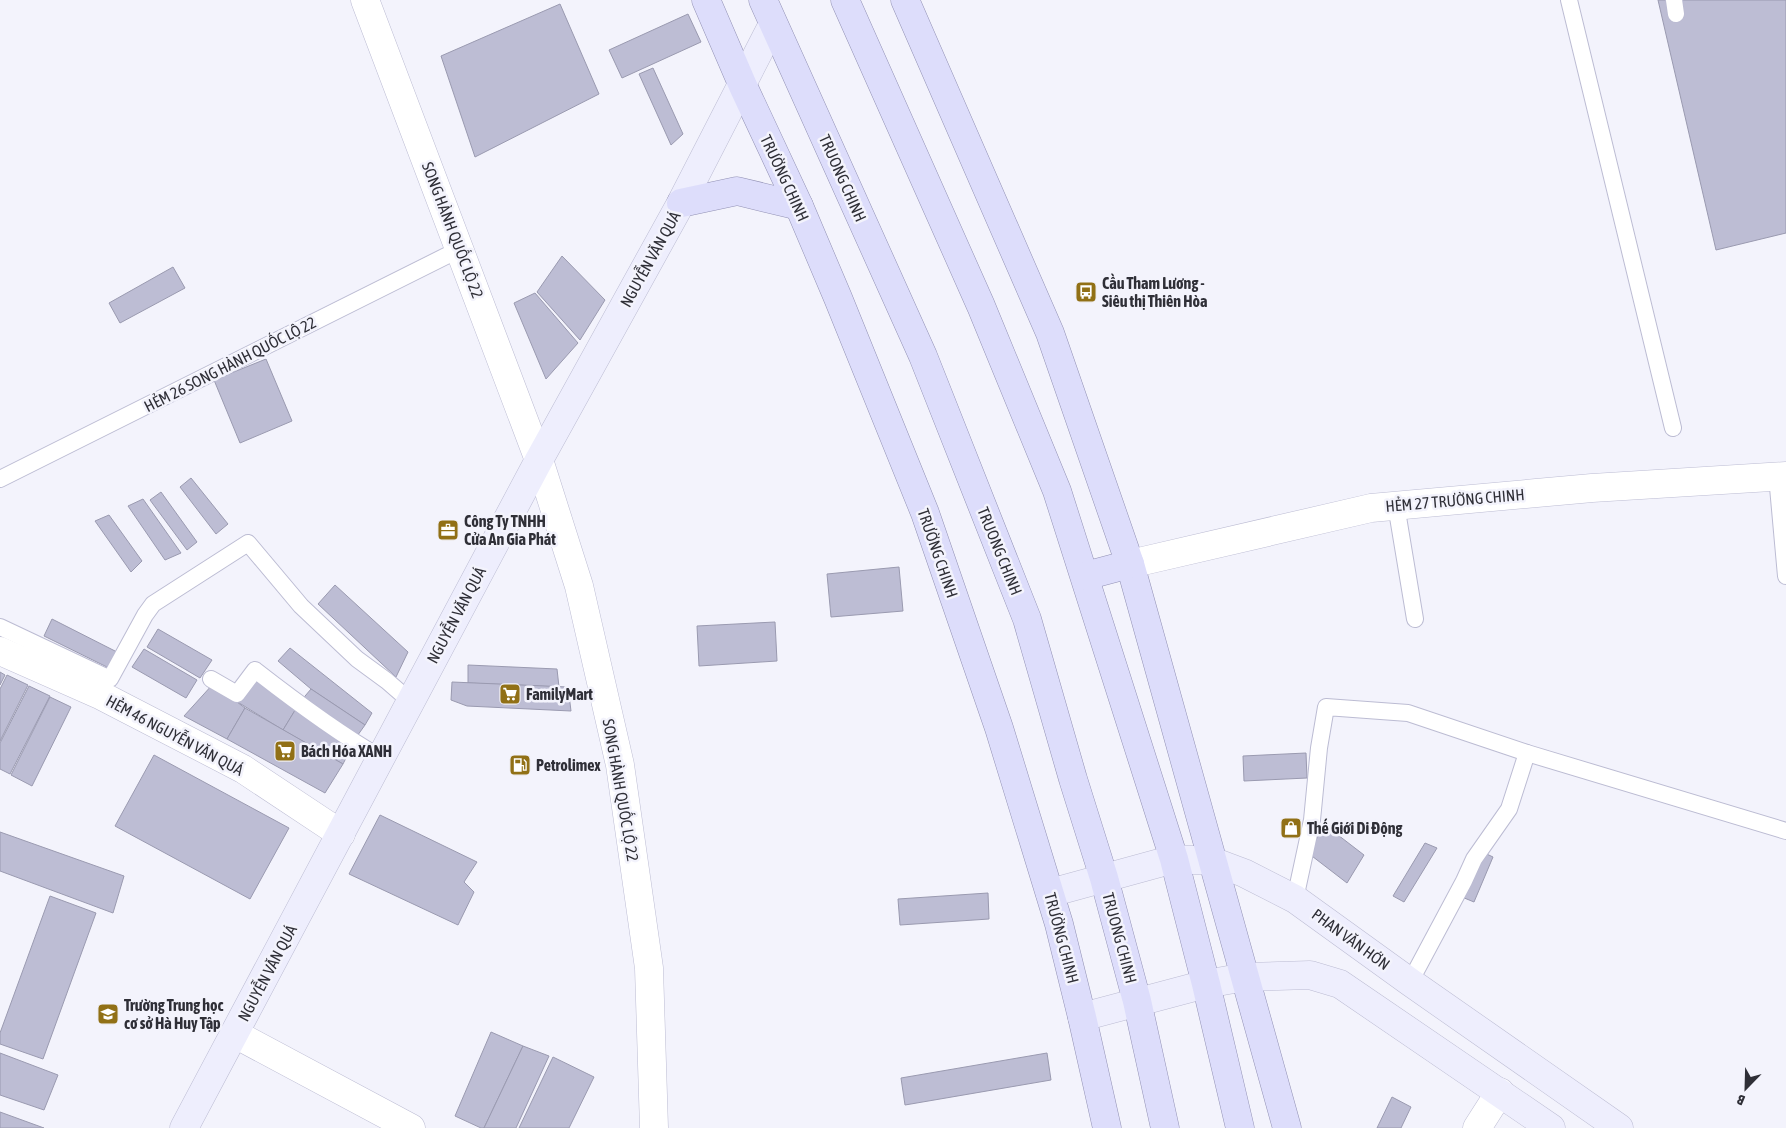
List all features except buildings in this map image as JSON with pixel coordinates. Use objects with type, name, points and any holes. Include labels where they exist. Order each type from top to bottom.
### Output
[{"type":"main road","name":"TRƯỜNG CHINH","points":[[706,0],[743,86],[799,206],[925,513],[999,728],[1050,893],[1082,1017],[1107,1128]]},
{"type":"main road","points":[[845,0],[981,306],[1057,491],[1174,859],[1240,1128]]},
{"type":"main road","points":[[906,0],[1050,333],[1130,564],[1288,1128]]},
{"type":"main road","name":"NGUYỄN VĂN QUÁ","points":[[184,1128],[539,460],[681,203],[743,86],[768,12]]},
{"type":"main road","name":"TRUONG CHINH","points":[[768,12],[923,356],[1027,619],[1073,779],[1104,878],[1138,1001],[1165,1128]]},
{"type":"main road","points":[[681,203],[737,191],[799,206]]},
{"type":"main road","points":[[1085,576],[1130,564]]},
{"type":"main road","name":"PHAN VĂN HỚN","points":[[1050,893],[1174,859],[1212,861],[1244,873],[1296,899],[1410,982],[1619,1128]]},
{"type":"main road","points":[[1082,1017],[1138,1001],[1245,976],[1310,975],[1340,984],[1551,1128]]},
{"type":"street","name":"SONG HÀNH QUỐC LỘ 22","points":[[365,0],[539,460],[579,586],[620,765],[649,968],[654,1128]]},
{"type":"street","name":"HẺM 27 TRƯỜNG CHINH","points":[[1130,564],[1372,508],[1592,488],[1782,476]]},
{"type":"street","name":"HẺM 46 NGUYỄN VĂN QUÁ","points":[[0,651],[102,696],[243,770],[341,834]]},
{"type":"street","points":[[235,1034],[410,1128]]},
{"type":"street","points":[[1477,1128],[1500,1092]]},
{"type":"lane","points":[[1570,0],[1673,428]]},
{"type":"lane","name":"HẺM 26 SONG HÀNH QUỐC LỘ 22","points":[[0,479],[460,249]]},
{"type":"lane","points":[[1782,476],[1786,576]]},
{"type":"lane","points":[[1396,506],[1415,619]]},
{"type":"lane","points":[[0,627],[110,679],[153,604],[248,543],[300,606],[357,659],[410,701]]},
{"type":"lane","points":[[211,679],[237,694],[255,670],[307,710],[352,741],[381,758]]},
{"type":"lane","points":[[1296,899],[1312,820],[1319,748],[1326,707],[1408,713],[1527,753],[1786,831]]},
{"type":"lane","points":[[1410,982],[1464,881],[1474,858],[1509,809],[1527,753]]},
{"type":"place","name":"Cầu Tham Lương - Siêu thị Thiên Hòa","points":[[1086,292]]},
{"type":"place","name":"Công Ty TNHH Cửa An Gia Phát","points":[[448,530]]},
{"type":"place","name":"FamilyMart","points":[[510,694]]},
{"type":"place","name":"Bách Hóa XANH","points":[[285,751]]},
{"type":"place","name":"Petrolimex","points":[[520,765]]},
{"type":"place","name":"Thế Giới Di Động","points":[[1291,828]]},
{"type":"place","name":"Trường Trung học cơ sở Hà Huy Tập","points":[[108,1014]]}]
